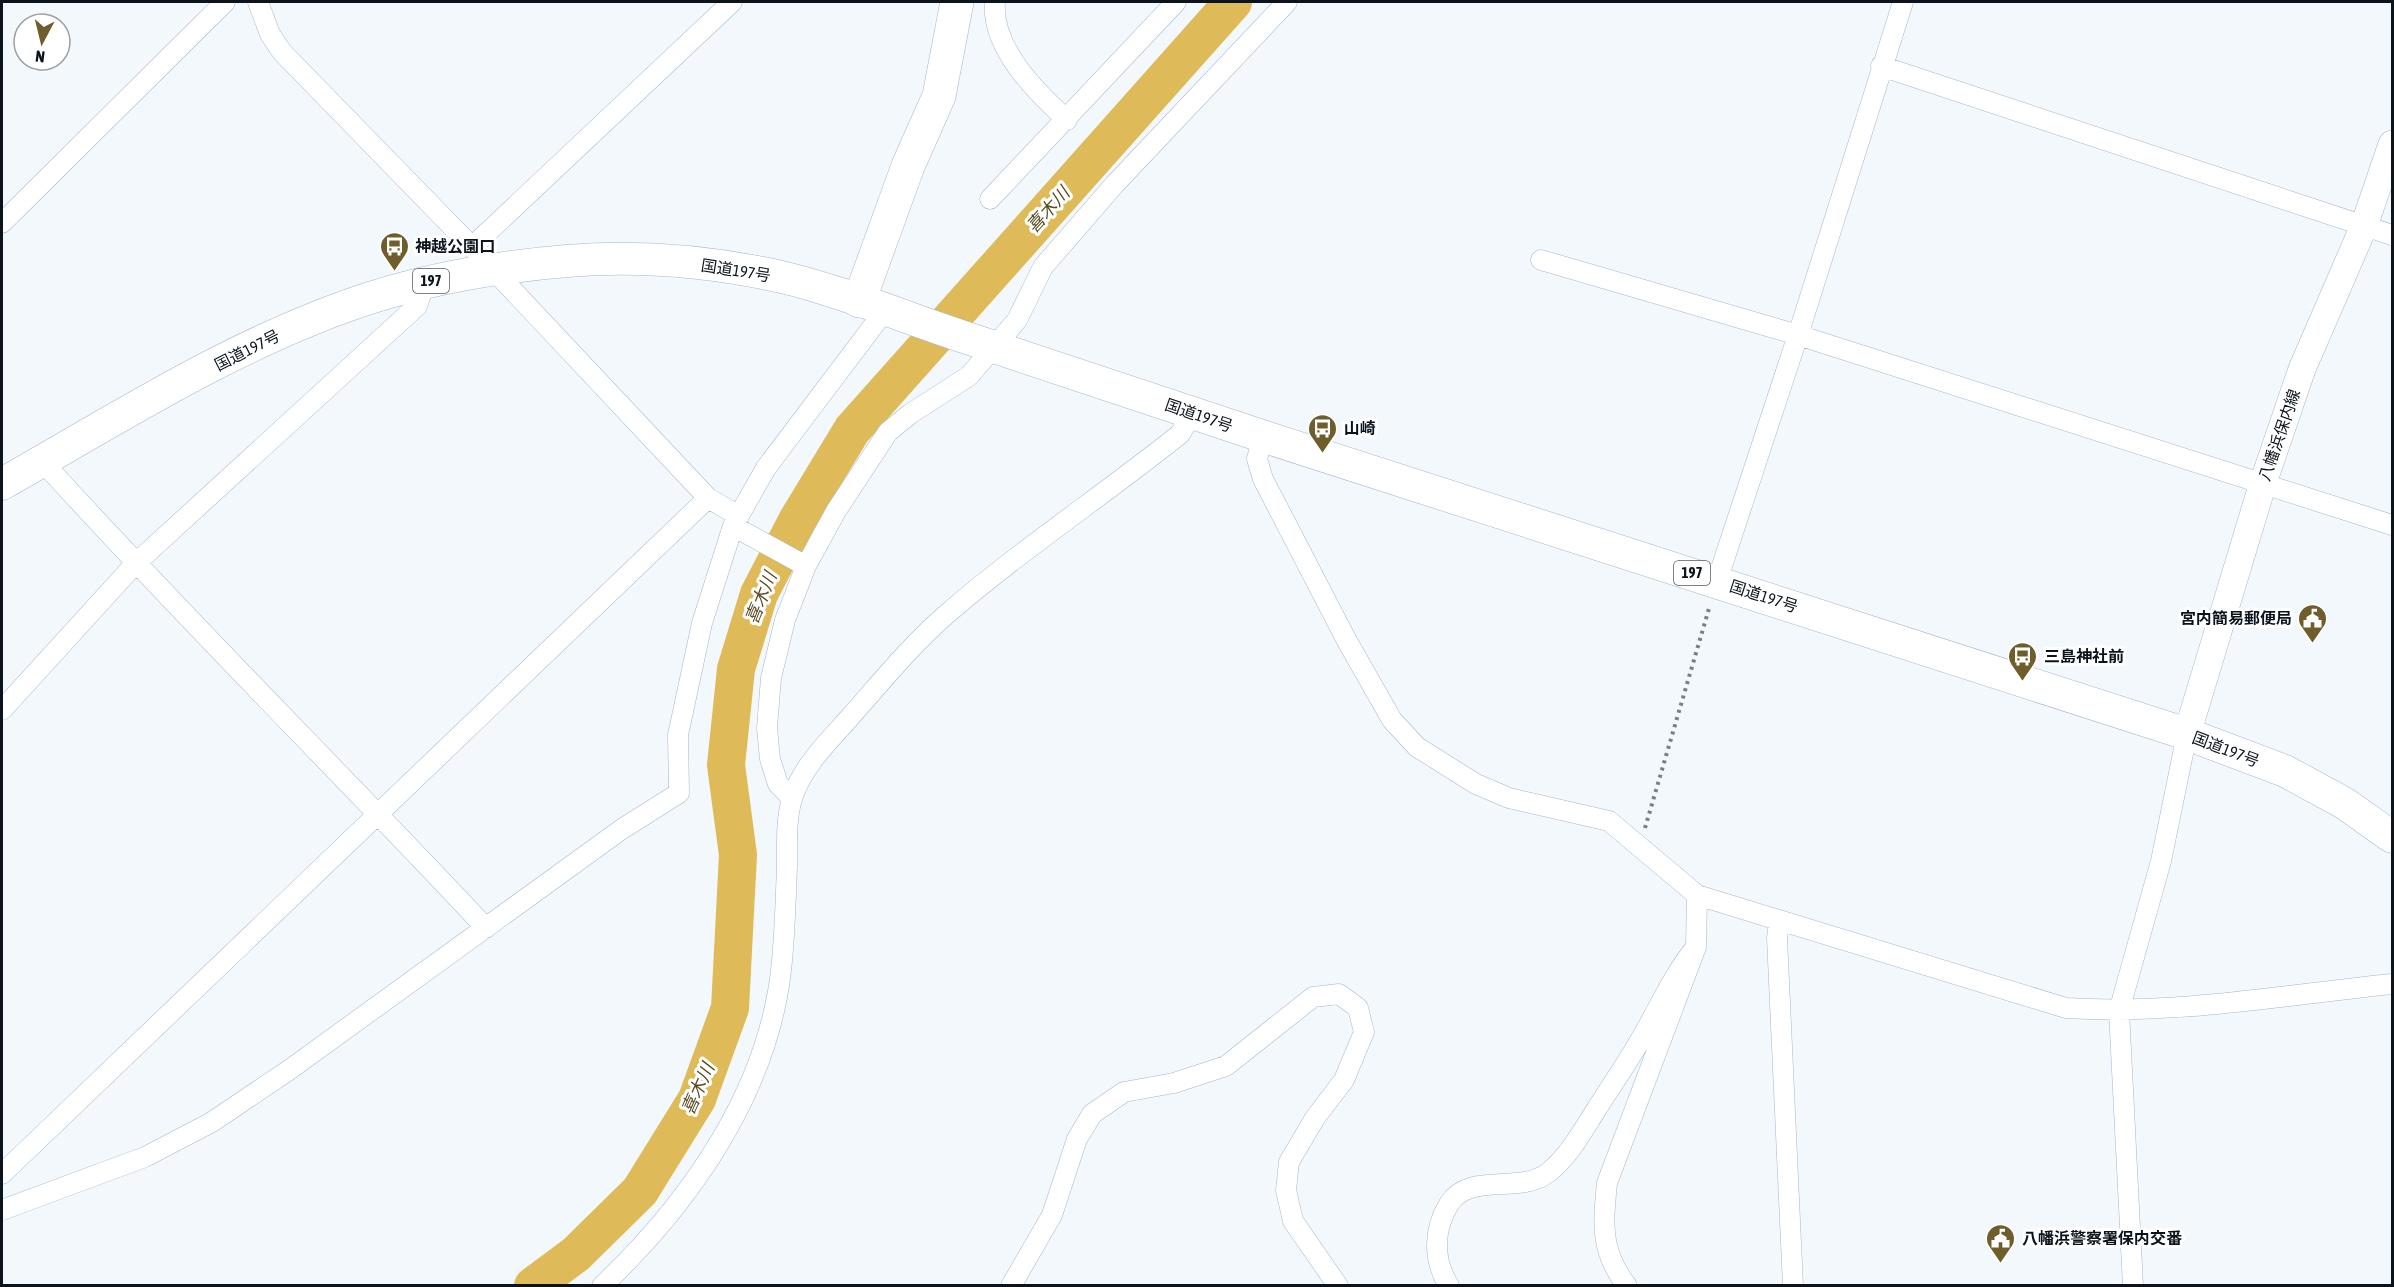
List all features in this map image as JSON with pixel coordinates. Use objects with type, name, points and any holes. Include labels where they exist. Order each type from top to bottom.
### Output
[{"type":"highway","points":[[882,308],[908,166],[939,96],[957,2]]},
{"type":"highway","name":"国道197号","points":[[2,484],[209,369],[291,328],[355,303],[425,282],[482,258],[572,261],[650,260],[748,271],[790,279],[882,308],[1263,436],[2187,734],[2284,771],[2344,803],[2392,837]]},
{"type":"main road","name":"八幡浜保内線","points":[[2187,734],[2263,483],[2302,369],[2364,226],[2392,144]]},
{"type":"street","points":[[2,224],[225,2]]},
{"type":"street","points":[[258,2],[270,34],[282,52],[482,258],[708,498],[738,524],[801,564]]},
{"type":"street","points":[[482,258],[732,2]]},
{"type":"street","points":[[995,2],[994,18],[999,35],[1033,90],[1067,120]]},
{"type":"street","points":[[990,199],[1176,2]]},
{"type":"street","points":[[792,798],[777,784],[770,759],[767,728],[771,678],[801,564],[888,432],[910,414],[969,376],[987,344],[1017,320],[1044,267],[1114,185],[1287,2]]},
{"type":"street","points":[[1717,581],[1798,335],[1903,2]]},
{"type":"street","points":[[1881,66],[2392,235]]},
{"type":"street","points":[[1541,260],[1798,335],[2392,525]]},
{"type":"street","points":[[2,710],[135,564],[417,306],[425,282]]},
{"type":"street","points":[[2,1210],[145,1157],[212,1122],[289,1070],[622,829],[679,793],[678,735],[702,623],[738,524],[766,468],[882,308]]},
{"type":"street","points":[[602,1286],[679,1205],[725,1133],[752,1079],[780,987],[785,927],[787,826],[792,798],[812,760],[876,687],[947,614],[1180,434],[1193,413]]},
{"type":"street","points":[[1263,436],[1257,459],[1263,479],[1342,631],[1392,720],[1417,747],[1476,784],[1509,798],[1609,821],[1640,845],[1697,896],[2066,1008],[2119,1011],[2392,984]]},
{"type":"street","points":[[42,461],[135,564],[379,814],[486,928]]},
{"type":"street","points":[[2,1174],[708,498]]},
{"type":"street","points":[[2133,1286],[2119,1011],[2161,861],[2187,734]]},
{"type":"street","points":[[1627,1286],[1618,1274],[1606,1248],[1603,1220],[1607,1183],[1696,947],[1697,896]]},
{"type":"street","points":[[1779,922],[1777,938],[1793,1286]]},
{"type":"street","points":[[1449,1286],[1436,1259],[1439,1223],[1450,1202],[1466,1188],[1518,1184],[1548,1174],[1572,1149],[1642,1037],[1676,971],[1696,947]]},
{"type":"street","points":[[1011,1286],[1053,1215],[1077,1139],[1092,1113],[1124,1092],[1174,1083],[1226,1066],[1313,997],[1339,994],[1358,1008],[1364,1032],[1344,1080],[1315,1118],[1289,1162],[1286,1190],[1293,1221],[1338,1286]]},
{"type":"path","points":[[1640,845],[1717,581]]},
{"type":"waterway","name":"喜木川","points":[[533,1286],[576,1254],[640,1191],[697,1099],[730,1008],[738,855],[726,765],[736,669],[759,594],[798,519],[852,430],[1233,2]]},
{"type":"place","name":"神越公園口","points":[[394,272]]},
{"type":"place","name":"山崎","points":[[1323,454]]},
{"type":"place","name":"宮内簡易郵便局","points":[[2313,644]]},
{"type":"place","name":"三島神社前","points":[[2023,682]]},
{"type":"place","name":"八幡浜警察署保内交番","points":[[2001,1264]]}]
